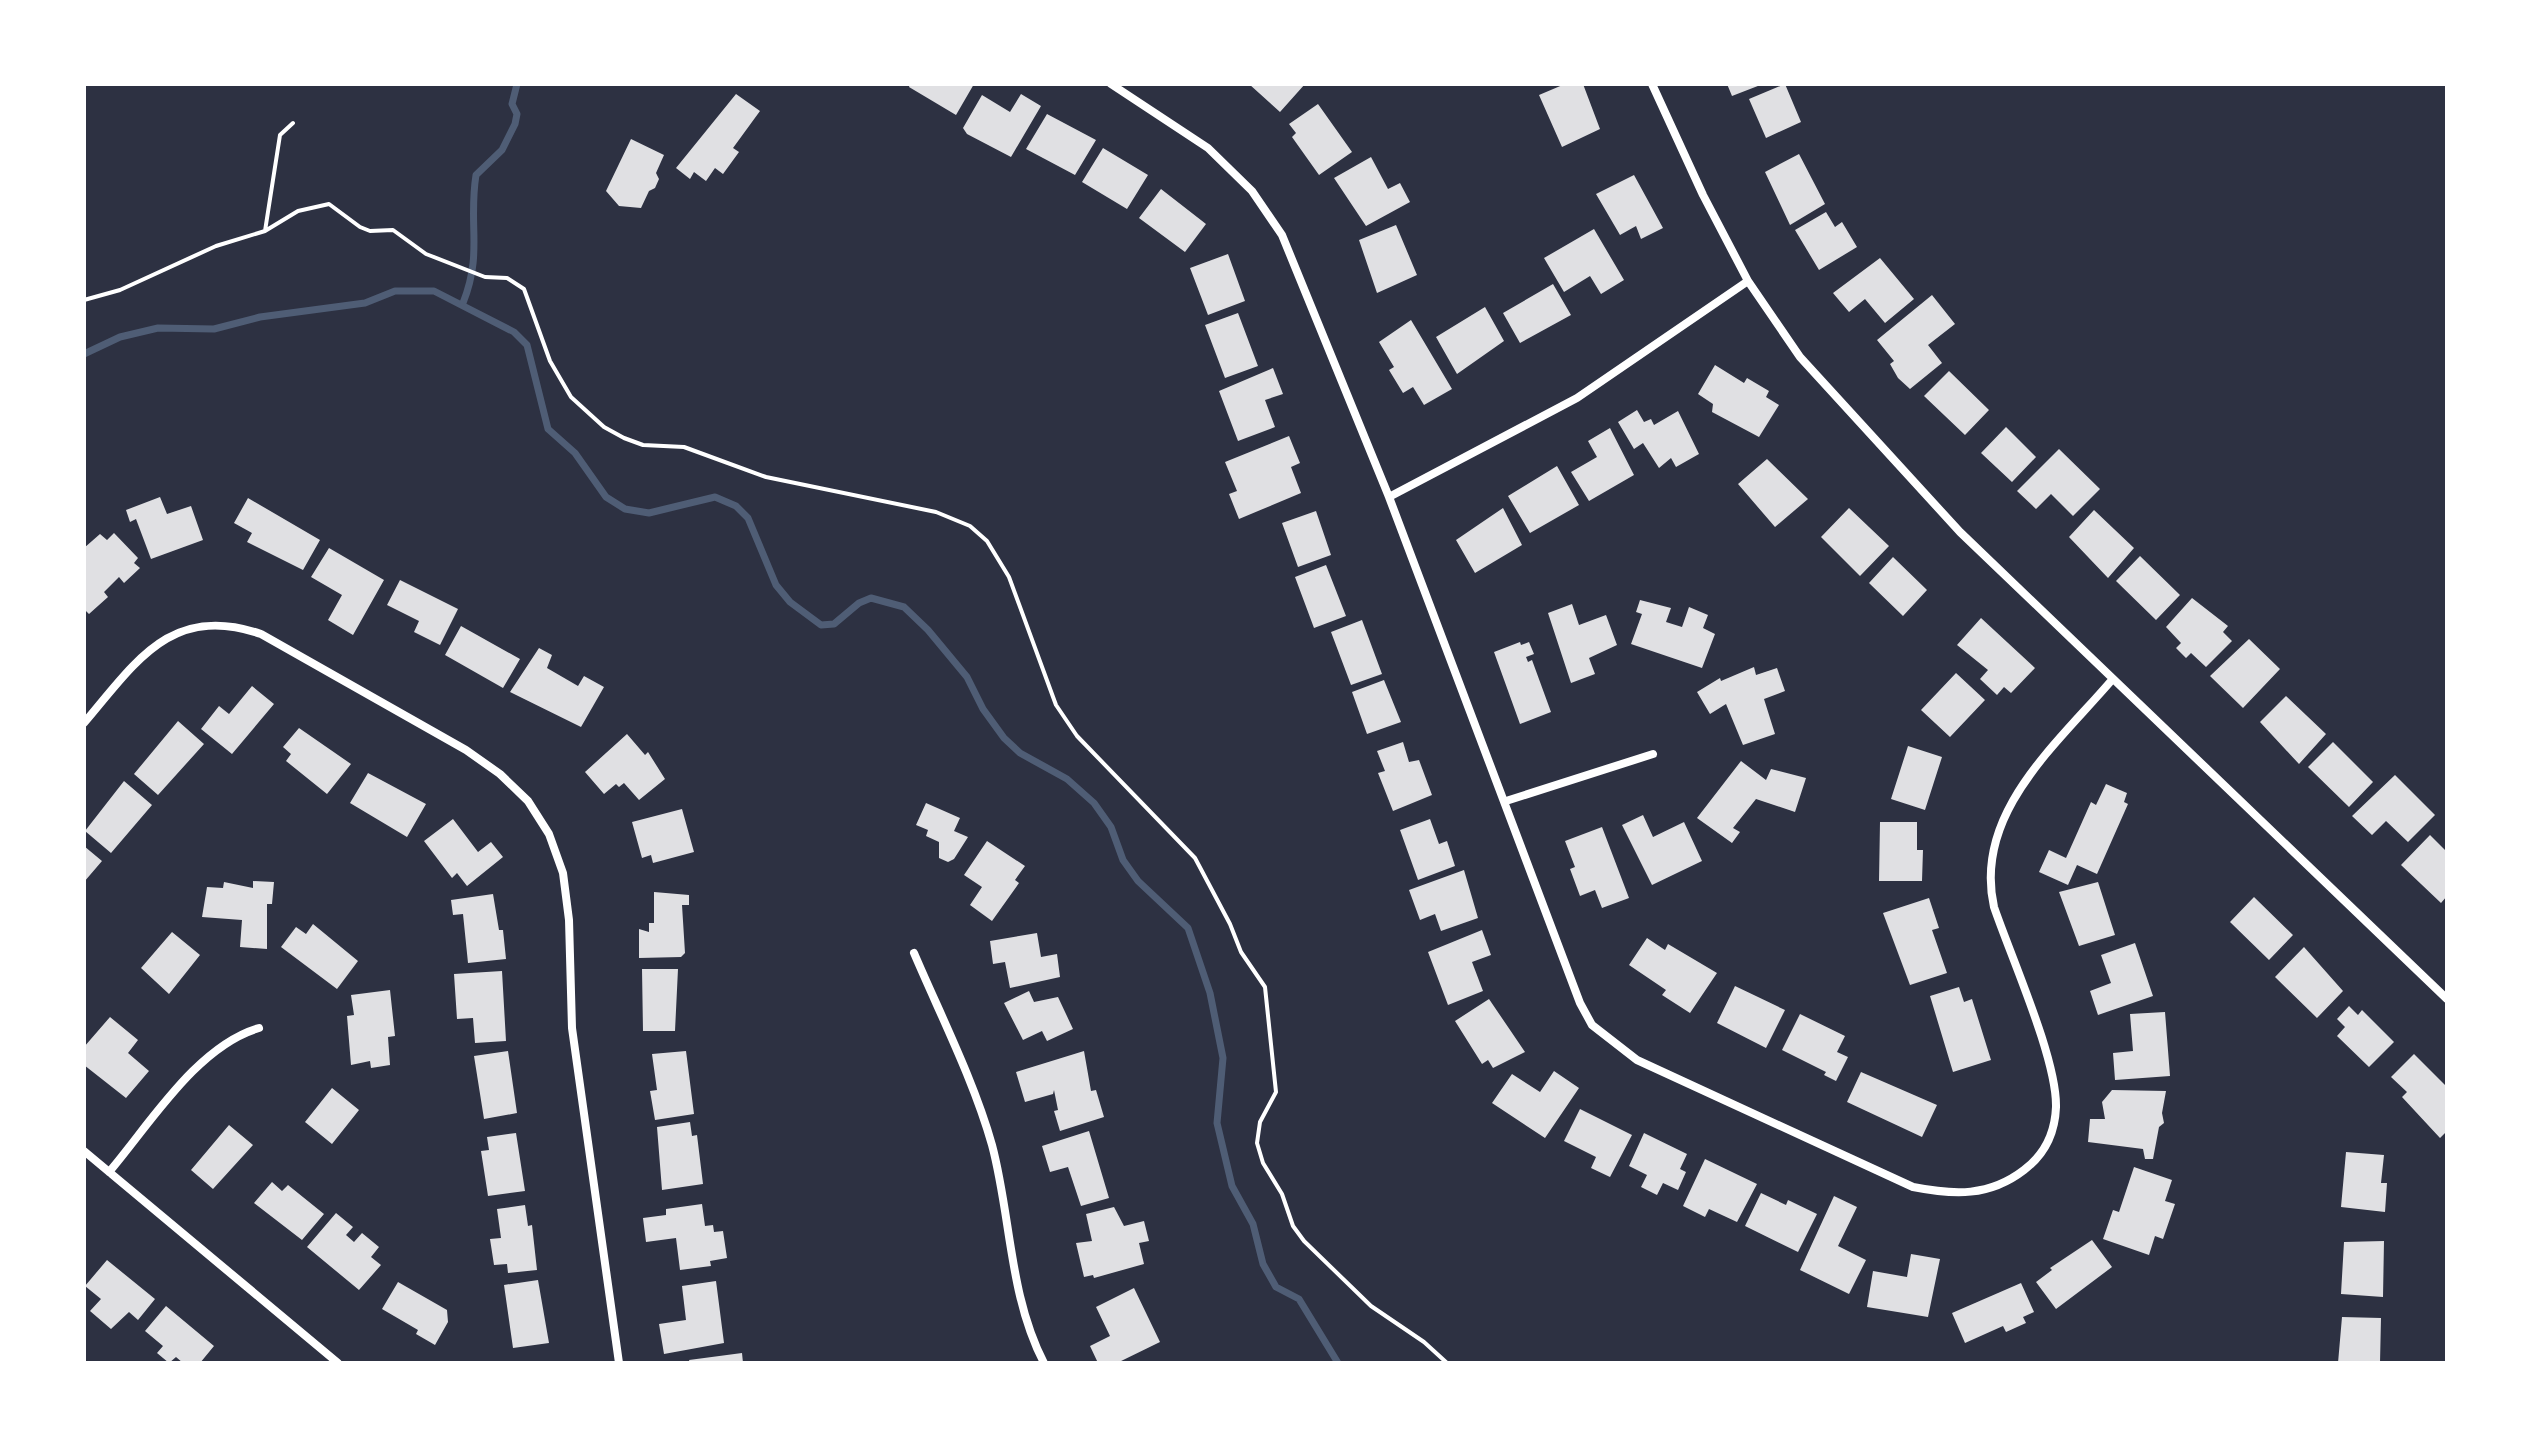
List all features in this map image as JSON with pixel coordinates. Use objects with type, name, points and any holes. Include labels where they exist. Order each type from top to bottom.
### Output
[{"type":"street","points":[[1111,84],[1208,148],[1252,191],[1275,224],[1389,497],[1580,1003],[1592,1025],[1616,1045],[1669,1076],[1913,1187],[1953,1195],[1984,1191],[2010,1181],[2035,1162],[2046,1148],[2056,1107],[2053,1077],[1994,907],[1989,887],[1990,854],[1999,823],[2033,772],[2111,681]]},
{"type":"street","points":[[1652,84],[1748,281],[1800,357],[1960,532],[2111,681],[2447,999]]},
{"type":"street","points":[[1389,497],[1577,398],[1748,281]]},
{"type":"street","points":[[84,723],[154,645],[181,629],[214,623],[238,626],[261,634],[466,750],[500,774],[528,801],[549,834],[563,873],[569,920],[572,1028],[619,1363]]},
{"type":"street","points":[[1506,801],[1653,754]]},
{"type":"street","points":[[914,953],[991,1142],[1013,1261],[1030,1329],[1044,1363]]},
{"type":"street","points":[[109,1172],[201,1063],[222,1044],[259,1028]]},
{"type":"street","points":[[84,1151],[338,1363]]},
{"type":"path","points":[[265,231],[280,135],[293,123]]},
{"type":"path","points":[[84,300],[120,290],[216,246],[265,231],[298,211],[329,204],[360,227],[370,231],[393,230],[426,254],[485,277],[507,278],[524,289],[550,361],[571,397],[604,427],[624,438],[643,445],[684,447],[766,477],[936,512],[970,526],[987,541],[1009,577],[1056,705],[1077,736],[1195,858],[1230,924],[1241,952],[1265,987],[1276,1092],[1260,1122],[1257,1143],[1293,1226],[1304,1241],[1371,1306],[1424,1342],[1447,1363]]},
{"type":"building","points":[[910,84],[974,84],[956,115],[909,87]]},
{"type":"building","points":[[1249,84],[1305,84],[1280,112]]},
{"type":"building","points":[[1565,84],[1583,84],[1600,129],[1562,147],[1539,95]]},
{"type":"building","points":[[1727,84],[1763,84],[1732,96]]},
{"type":"building","points":[[1785,84],[1801,122],[1766,138],[1749,99]]},
{"type":"building","points":[[736,94],[760,111],[733,148],[739,152],[723,174],[715,168],[706,181],[694,172],[690,179],[676,168]]},
{"type":"building","points":[[1021,94],[1041,106],[1011,157],[967,134],[963,128],[982,95],[1010,112]]},
{"type":"building","points":[[1318,104],[1352,152],[1319,175],[1292,137],[1296,133],[1289,124]]},
{"type":"building","points":[[1047,114],[1096,140],[1075,175],[1026,149]]},
{"type":"building","points":[[631,139],[664,155],[656,173],[659,179],[641,208],[619,206],[606,191]]},
{"type":"building","points":[[1103,148],[1148,175],[1127,209],[1082,182]]},
{"type":"building","points":[[1799,154],[1825,204],[1790,225],[1765,172]]},
{"type":"building","points":[[1371,157],[1388,189],[1400,183],[1410,202],[1366,226],[1334,178]]},
{"type":"building","points":[[1634,175],[1663,228],[1641,239],[1636,226],[1620,235],[1596,194]]},
{"type":"building","points":[[1161,189],[1206,224],[1185,252],[1139,218]]},
{"type":"building","points":[[1826,212],[1835,227],[1842,222],[1857,247],[1819,270],[1795,230]]},
{"type":"building","points":[[1396,225],[1417,275],[1377,293],[1359,240]]},
{"type":"building","points":[[1594,229],[1624,280],[1601,294],[1590,276],[1564,292],[1544,258]]},
{"type":"building","points":[[1228,254],[1245,301],[1208,315],[1190,268]]},
{"type":"building","points":[[1880,258],[1914,299],[1885,323],[1865,299],[1849,312],[1833,293]]},
{"type":"building","points":[[1553,284],[1571,315],[1520,343],[1503,313]]},
{"type":"building","points":[[1932,295],[1955,324],[1928,345],[1942,363],[1910,389],[1898,378],[1890,364],[1894,361],[1877,340]]},
{"type":"building","points":[[1485,307],[1504,341],[1457,374],[1436,337]]},
{"type":"building","points":[[1238,313],[1258,366],[1225,378],[1205,325]]},
{"type":"building","points":[[1411,320],[1452,389],[1424,405],[1413,387],[1403,393],[1389,370],[1394,367],[1379,342]]},
{"type":"building","points":[[1715,365],[1744,383],[1747,378],[1769,391],[1766,397],[1779,405],[1759,437],[1712,412],[1713,404],[1698,394]]},
{"type":"building","points":[[1273,368],[1283,394],[1265,400],[1275,427],[1238,441],[1219,391]]},
{"type":"building","points":[[1949,371],[1989,410],[1965,435],[1924,396]]},
{"type":"building","points":[[1637,410],[1644,422],[1651,419],[1654,425],[1678,411],[1699,454],[1676,467],[1671,458],[1659,468],[1643,443],[1634,449],[1618,422]]},
{"type":"building","points":[[2006,427],[2036,457],[2012,482],[1981,453]]},
{"type":"building","points":[[1610,428],[1634,475],[1589,501],[1571,472],[1597,457],[1588,441]]},
{"type":"building","points":[[1289,436],[1300,463],[1291,467],[1301,493],[1239,519],[1229,494],[1237,491],[1225,462]]},
{"type":"building","points":[[2059,449],[2100,489],[2073,516],[2051,494],[2036,509],[2017,491]]},
{"type":"building","points":[[1767,459],[1808,499],[1775,527],[1738,484]]},
{"type":"building","points":[[1557,466],[1579,505],[1530,533],[1508,496]]},
{"type":"building","points":[[160,497],[167,514],[191,506],[203,540],[151,559],[136,519],[130,522],[126,510]]},
{"type":"building","points":[[248,498],[320,540],[303,570],[247,542],[252,533],[234,523]]},
{"type":"building","points":[[1503,508],[1522,545],[1475,573],[1456,540]]},
{"type":"building","points":[[1849,508],[1889,546],[1860,576],[1821,537]]},
{"type":"building","points":[[2094,510],[2134,548],[2108,578],[2069,537]]},
{"type":"building","points":[[1316,511],[1331,555],[1298,567],[1282,523]]},
{"type":"building","points":[[114,533],[138,558],[134,563],[140,568],[124,583],[119,577],[104,592],[108,597],[89,614],[84,609],[84,548],[100,534],[107,540]]},
{"type":"building","points":[[329,548],[384,580],[353,635],[328,620],[342,595],[311,577]]},
{"type":"building","points":[[2140,556],[2180,595],[2156,620],[2116,581]]},
{"type":"building","points":[[1893,557],[1927,590],[1903,616],[1869,583]]},
{"type":"building","points":[[1326,565],[1346,616],[1314,628],[1295,577]]},
{"type":"building","points":[[400,580],[458,609],[440,645],[414,632],[419,621],[387,605]]},
{"type":"building","points":[[2192,598],[2228,626],[2223,632],[2232,641],[2206,667],[2191,653],[2186,658],[2176,648],[2181,643],[2166,627]]},
{"type":"building","points":[[1640,600],[1671,608],[1666,622],[1682,627],[1689,607],[1708,615],[1703,628],[1715,634],[1702,668],[1631,644],[1642,614],[1636,612]]},
{"type":"building","points":[[1572,604],[1579,625],[1606,615],[1617,645],[1589,658],[1595,674],[1571,683],[1548,613]]},
{"type":"building","points":[[1981,618],[2035,668],[2011,693],[2004,687],[1997,695],[1980,679],[1988,670],[1957,645]]},
{"type":"building","points":[[1362,620],[1382,674],[1351,685],[1331,632]]},
{"type":"building","points":[[461,626],[520,659],[503,688],[445,655]]},
{"type":"building","points":[[2249,639],[2280,669],[2243,708],[2210,676]]},
{"type":"building","points":[[1520,642],[1521,645],[1529,642],[1534,654],[1526,657],[1528,662],[1532,660],[1551,712],[1520,724],[1494,652]]},
{"type":"building","points":[[539,648],[552,655],[547,668],[578,686],[584,676],[604,687],[581,727],[510,692]]},
{"type":"building","points":[[1754,667],[1756,675],[1777,668],[1785,691],[1764,699],[1775,734],[1743,745],[1726,704],[1710,714],[1697,692],[1720,678],[1721,681]]},
{"type":"building","points":[[1956,673],[1985,700],[1950,737],[1921,710]]},
{"type":"building","points":[[1384,680],[1401,722],[1367,734],[1352,692]]},
{"type":"building","points":[[252,686],[274,704],[232,754],[201,729],[219,706],[229,714]]},
{"type":"building","points":[[2286,696],[2326,734],[2299,764],[2260,722]]},
{"type":"building","points":[[178,721],[204,744],[158,795],[134,774]]},
{"type":"building","points":[[299,728],[351,764],[327,794],[286,761],[291,754],[283,747]]},
{"type":"building","points":[[627,734],[645,755],[648,752],[665,779],[639,800],[624,783],[619,787],[616,784],[604,794],[585,772]]},
{"type":"building","points":[[1403,742],[1409,762],[1419,760],[1432,795],[1393,811],[1378,773],[1385,771],[1377,751]]},
{"type":"building","points":[[2333,742],[2373,782],[2349,807],[2308,767]]},
{"type":"building","points":[[1908,746],[1942,757],[1925,810],[1891,799]]},
{"type":"building","points":[[1741,761],[1766,780],[1771,769],[1806,778],[1795,812],[1756,799],[1733,828],[1740,832],[1732,843],[1697,818]]},
{"type":"building","points":[[368,773],[426,804],[407,837],[350,803]]},
{"type":"building","points":[[2395,775],[2435,815],[2408,842],[2386,821],[2372,835],[2352,816]]},
{"type":"building","points":[[124,781],[152,805],[111,853],[85,831]]},
{"type":"building","points":[[2106,784],[2127,793],[2124,802],[2128,804],[2097,874],[2077,865],[2068,885],[2039,872],[2049,850],[2066,858],[2091,802],[2096,805]]},
{"type":"building","points":[[926,803],[960,818],[954,831],[968,837],[954,859],[948,862],[939,858],[939,842],[926,836],[928,830],[916,825]]},
{"type":"building","points":[[682,809],[694,852],[653,863],[651,855],[642,858],[632,822]]},
{"type":"building","points":[[1643,815],[1653,837],[1684,822],[1702,861],[1652,885],[1622,825]]},
{"type":"building","points":[[453,819],[478,852],[491,842],[503,857],[467,886],[457,873],[452,878],[424,841]]},
{"type":"building","points":[[1430,819],[1439,844],[1447,841],[1455,866],[1418,880],[1400,830]]},
{"type":"building","points":[[1880,822],[1917,822],[1917,850],[1923,850],[1922,881],[1879,881]]},
{"type":"building","points":[[1602,827],[1629,898],[1602,908],[1595,890],[1580,896],[1570,869],[1575,867],[1565,841]]},
{"type":"building","points":[[2430,835],[2447,852],[2447,896],[2441,903],[2401,865]]},
{"type":"building","points":[[987,841],[1025,866],[1015,880],[1019,883],[992,921],[970,905],[982,887],[964,875]]},
{"type":"building","points":[[84,846],[102,861],[84,882]]},
{"type":"building","points":[[1464,870],[1478,918],[1441,931],[1435,914],[1420,920],[1409,890]]},
{"type":"building","points":[[253,881],[274,882],[272,904],[267,904],[267,949],[240,947],[242,920],[202,917],[207,887],[223,888],[224,882],[253,888]]},
{"type":"building","points":[[2098,882],[2115,935],[2079,946],[2059,892]]},
{"type":"building","points":[[654,892],[689,895],[689,905],[682,905],[685,953],[681,957],[639,958],[639,929],[649,932],[649,923],[654,923]]},
{"type":"building","points":[[493,894],[499,930],[503,930],[506,959],[468,963],[463,914],[453,915],[451,900]]},
{"type":"building","points":[[2254,897],[2293,935],[2269,960],[2230,922]]},
{"type":"building","points":[[1929,898],[1939,928],[1932,930],[1947,973],[1910,985],[1883,913]]},
{"type":"building","points":[[313,924],[358,961],[337,989],[281,947],[296,927],[306,934]]},
{"type":"building","points":[[1482,930],[1491,955],[1472,962],[1483,991],[1448,1005],[1428,952]]},
{"type":"building","points":[[172,932],[200,955],[169,994],[141,968]]},
{"type":"building","points":[[1037,933],[1041,957],[1057,954],[1060,977],[1010,988],[1005,962],[993,964],[990,941]]},
{"type":"building","points":[[1647,938],[1665,950],[1668,944],[1717,973],[1690,1013],[1662,995],[1666,990],[1629,965]]},
{"type":"building","points":[[2135,943],[2153,996],[2098,1015],[2090,991],[2111,983],[2101,955]]},
{"type":"building","points":[[2304,947],[2343,991],[2317,1018],[2275,977]]},
{"type":"building","points":[[642,969],[678,969],[675,1031],[643,1031]]},
{"type":"building","points":[[502,971],[506,1041],[475,1043],[473,1018],[457,1019],[454,974]]},
{"type":"building","points":[[1735,986],[1785,1010],[1766,1048],[1717,1023]]},
{"type":"building","points":[[1959,987],[1964,1002],[1972,999],[1991,1060],[1953,1072],[1930,996]]},
{"type":"building","points":[[390,990],[395,1036],[388,1037],[390,1065],[371,1068],[370,1061],[351,1065],[347,1016],[354,1015],[351,995]]},
{"type":"building","points":[[1029,991],[1034,1002],[1058,997],[1073,1029],[1047,1041],[1042,1031],[1023,1040],[1004,1003]]},
{"type":"building","points":[[1489,999],[1525,1052],[1493,1068],[1488,1060],[1482,1064],[1455,1021]]},
{"type":"building","points":[[2349,1006],[2358,1015],[2362,1010],[2394,1042],[2369,1067],[2337,1036],[2345,1027],[2337,1019]]},
{"type":"building","points":[[2165,1012],[2170,1076],[2115,1080],[2113,1053],[2133,1051],[2130,1014]]},
{"type":"building","points":[[1800,1014],[1845,1036],[1837,1052],[1848,1057],[1836,1081],[1824,1075],[1826,1072],[1782,1050]]},
{"type":"building","points":[[110,1017],[138,1040],[128,1053],[149,1071],[126,1098],[84,1065],[84,1047]]},
{"type":"building","points":[[508,1051],[517,1113],[484,1119],[474,1056]]},
{"type":"building","points":[[686,1051],[694,1114],[655,1120],[650,1091],[657,1090],[652,1054]]},
{"type":"building","points":[[1084,1051],[1091,1091],[1096,1090],[1104,1117],[1060,1131],[1054,1111],[1058,1110],[1054,1090],[1053,1094],[1025,1102],[1016,1072]]},
{"type":"building","points":[[2414,1054],[2447,1087],[2447,1131],[2440,1138],[2402,1097],[2407,1092],[2391,1077]]},
{"type":"building","points":[[1554,1071],[1579,1088],[1545,1138],[1492,1103],[1512,1074],[1540,1092]]},
{"type":"building","points":[[1861,1072],[1937,1105],[1922,1137],[1847,1102]]},
{"type":"building","points":[[332,1088],[359,1110],[332,1144],[305,1122]]},
{"type":"building","points":[[2112,1090],[2166,1091],[2162,1113],[2164,1123],[2159,1127],[2153,1159],[2145,1159],[2143,1149],[2088,1142],[2090,1119],[2105,1119],[2102,1102]]},
{"type":"building","points":[[1580,1109],[1632,1135],[1610,1177],[1591,1168],[1596,1157],[1564,1141]]},
{"type":"building","points":[[690,1122],[692,1136],[697,1135],[703,1184],[662,1190],[657,1127]]},
{"type":"building","points":[[229,1125],[253,1145],[213,1189],[191,1170]]},
{"type":"building","points":[[1089,1131],[1109,1198],[1081,1206],[1068,1167],[1050,1172],[1042,1146]]},
{"type":"building","points":[[516,1133],[525,1191],[488,1196],[481,1151],[489,1150],[487,1137]]},
{"type":"building","points":[[1644,1133],[1687,1154],[1680,1169],[1686,1172],[1678,1190],[1663,1183],[1657,1195],[1641,1187],[1647,1175],[1629,1166]]},
{"type":"building","points":[[2346,1152],[2384,1155],[2381,1183],[2387,1183],[2385,1212],[2341,1207]]},
{"type":"building","points":[[1705,1159],[1757,1184],[1737,1222],[1709,1209],[1705,1217],[1683,1206]]},
{"type":"building","points":[[2134,1167],[2172,1180],[2165,1201],[2175,1204],[2163,1239],[2155,1236],[2149,1255],[2103,1239],[2113,1210],[2119,1212]]},
{"type":"building","points":[[272,1182],[282,1191],[288,1185],[324,1214],[302,1240],[254,1203]]},
{"type":"building","points":[[1761,1193],[1786,1205],[1788,1200],[1817,1214],[1798,1252],[1745,1226]]},
{"type":"building","points":[[1834,1196],[1857,1207],[1838,1246],[1866,1260],[1849,1294],[1800,1270]]},
{"type":"building","points":[[702,1204],[705,1226],[713,1225],[714,1232],[723,1231],[727,1258],[710,1261],[711,1266],[680,1270],[676,1238],[646,1242],[643,1218],[666,1215],[666,1209]]},
{"type":"building","points":[[525,1205],[528,1226],[532,1225],[537,1270],[508,1273],[507,1264],[494,1265],[490,1239],[501,1238],[497,1209]]},
{"type":"building","points":[[1114,1207],[1124,1226],[1144,1221],[1149,1241],[1139,1243],[1144,1264],[1094,1278],[1093,1275],[1084,1277],[1076,1243],[1092,1241],[1086,1214]]},
{"type":"building","points":[[336,1213],[353,1227],[346,1235],[354,1242],[362,1233],[379,1247],[371,1257],[381,1265],[359,1290],[307,1247]]},
{"type":"building","points":[[2092,1240],[2112,1267],[2056,1309],[2036,1282],[2052,1270],[2050,1268]]},
{"type":"building","points":[[2384,1241],[2383,1297],[2341,1294],[2344,1242]]},
{"type":"building","points":[[1911,1254],[1940,1259],[1928,1317],[1867,1307],[1873,1271],[1907,1277]]},
{"type":"building","points":[[107,1260],[155,1299],[138,1320],[129,1312],[111,1329],[90,1311],[101,1299],[85,1286]]},
{"type":"building","points":[[538,1280],[549,1343],[513,1348],[504,1285]]},
{"type":"building","points":[[716,1281],[724,1343],[664,1354],[659,1324],[686,1320],[682,1286]]},
{"type":"building","points":[[398,1282],[447,1310],[448,1322],[435,1345],[416,1334],[418,1330],[382,1309]]},
{"type":"building","points":[[2021,1283],[2034,1312],[2023,1317],[2026,1323],[2006,1332],[2003,1326],[1965,1343],[1952,1313]]},
{"type":"building","points":[[1134,1288],[1160,1342],[1117,1363],[1098,1363],[1090,1346],[1110,1336],[1096,1307]]},
{"type":"building","points":[[166,1306],[214,1346],[200,1363],[183,1363],[176,1357],[169,1363],[157,1353],[163,1346],[145,1331]]},
{"type":"building","points":[[2342,1317],[2381,1318],[2380,1363],[2338,1363]]},
{"type":"building","points":[[742,1353],[743,1363],[690,1363],[689,1360]]},
{"type":"waterway","points":[[463,303],[474,254],[476,175],[502,150],[515,124],[517,114],[512,104],[517,84]]},
{"type":"waterway","points":[[84,354],[120,337],[158,328],[214,329],[260,317],[365,303],[395,291],[434,291],[514,332],[527,345],[548,429],[575,453],[606,497],[625,509],[649,513],[715,497],[736,506],[748,518],[776,585],[790,602],[821,625],[834,624],[859,603],[871,598],[904,607],[928,630],[967,677],[983,709],[1004,738],[1020,753],[1067,779],[1094,803],[1111,827],[1123,860],[1138,881],[1188,928],[1210,993],[1223,1058],[1217,1123],[1232,1186],[1253,1224],[1263,1264],[1276,1287],[1299,1299],[1338,1363]]}]
